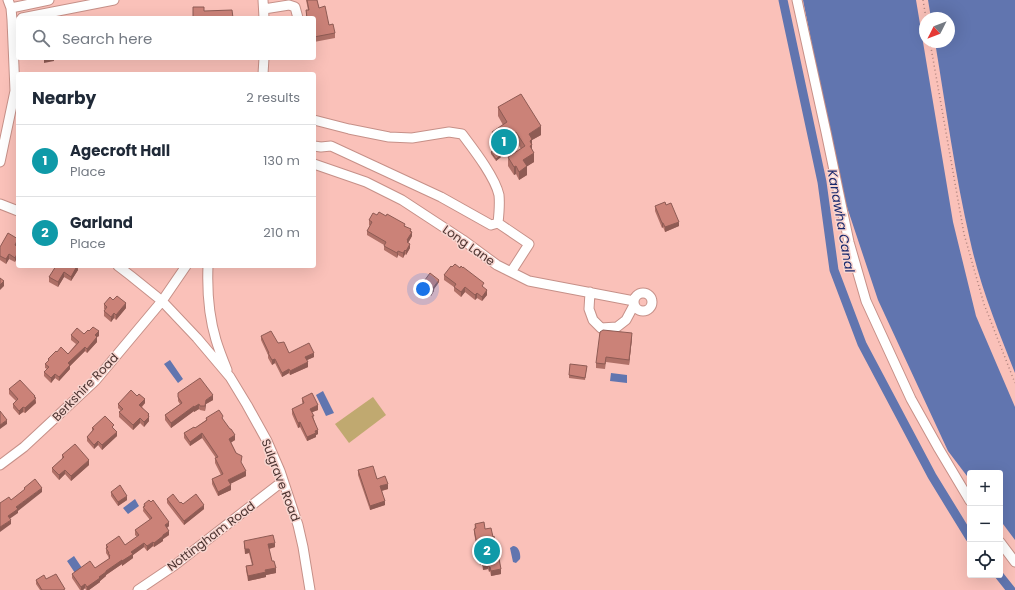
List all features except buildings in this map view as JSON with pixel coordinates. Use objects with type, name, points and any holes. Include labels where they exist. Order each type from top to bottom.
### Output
[{"type":"street","points":[[0,162],[15,91],[15,19],[9,4],[49,0]]},
{"type":"street","points":[[32,16],[114,0]]},
{"type":"street","points":[[797,0],[849,242],[866,301],[911,399],[967,497]]},
{"type":"street","points":[[264,9],[289,5],[295,7],[297,16]]},
{"type":"street","points":[[262,72],[264,60]]},
{"type":"street","points":[[316,121],[389,137],[412,138],[449,132],[462,134],[490,173],[498,194],[500,209],[498,223]]},
{"type":"street","points":[[316,146],[331,146],[441,197],[464,209],[487,224],[491,225],[498,223]]},
{"type":"street","name":"Long Lane","points":[[316,165],[366,182],[402,200],[463,240],[497,265],[529,280],[590,292],[634,303],[626,320],[618,327],[601,328],[593,320],[589,309],[590,292]]},
{"type":"street","points":[[0,204],[16,210]]},
{"type":"street","points":[[498,223],[529,244],[511,272]]},
{"type":"street","name":"Sulgrave Road","points":[[121,268],[162,301],[197,338],[230,377],[247,405],[267,441],[280,472],[298,525],[310,590]]},
{"type":"street","points":[[162,301],[185,268]]},
{"type":"street","name":"Sulgrave Road","points":[[208,268],[208,298],[211,318],[216,341],[230,377]]},
{"type":"street","name":"Berkshire Road","points":[[0,465],[24,447],[95,381],[162,301]]},
{"type":"street","name":"Nottingham Road","points":[[138,590],[174,565],[283,481]]},
{"type":"street","points":[[1003,546],[1015,562]]},
{"type":"path","points":[[923,0],[925,12]]},
{"type":"path","points":[[931,48],[964,234],[984,304],[1015,383]]},
{"type":"shaded area","points":[[373,397],[386,415],[349,443],[335,424]]},
{"type":"water","points":[[803,0],[916,0],[919,18],[919,48],[924,48],[953,222],[976,316],[1015,407],[1015,540],[1003,524],[1003,470],[967,470],[967,476],[948,451],[878,300],[840,186]]},
{"type":"water","points":[[928,0],[1015,0],[1015,373],[990,308],[974,257],[951,141],[936,48],[955,48],[955,12],[930,12]]},
{"type":"water","points":[[170,360],[183,379],[178,383],[164,364]]},
{"type":"water","points":[[611,373],[627,375],[627,383],[610,381]]},
{"type":"water","points":[[323,391],[334,413],[326,416],[316,395]]},
{"type":"water","points":[[135,499],[139,506],[128,514],[123,508]]},
{"type":"water","points":[[513,546],[517,547],[520,553],[520,559],[516,563],[513,562],[510,548]]},
{"type":"water","points":[[74,556],[82,568],[75,573],[67,561]]},
{"type":"waterway","name":"Kanawha Canal","points":[[783,0],[822,182],[834,270],[862,344],[932,476],[967,533]]},
{"type":"waterway","name":"Kanawha Canal","points":[[1001,578],[1011,590]]},
{"type":"place","name":"Agecroft Hall","points":[[504,142]]},
{"type":"place","name":"Garland","points":[[487,551]]}]
